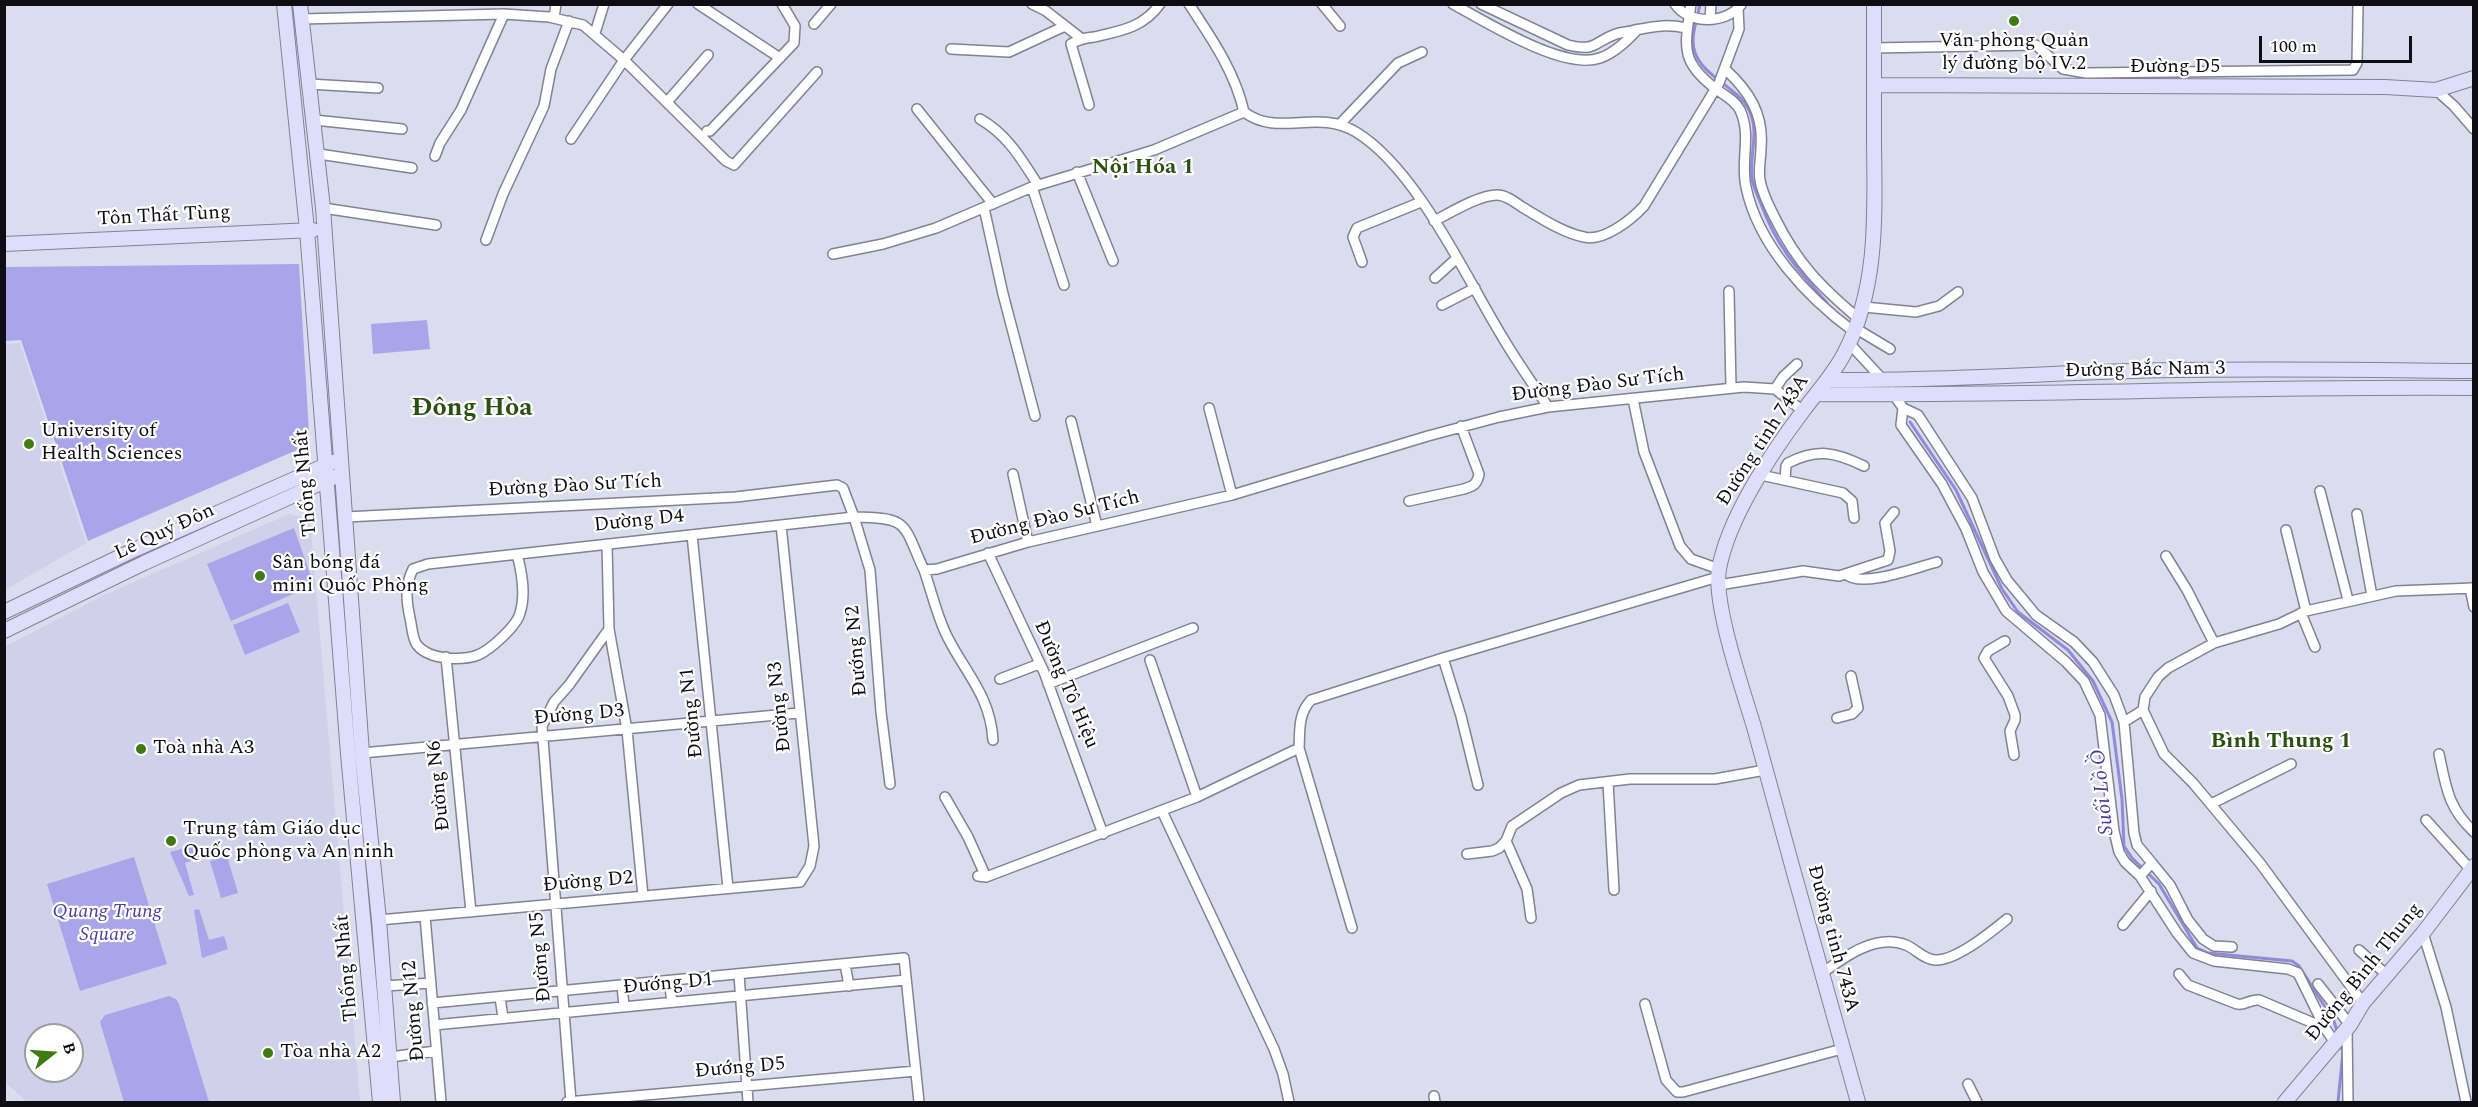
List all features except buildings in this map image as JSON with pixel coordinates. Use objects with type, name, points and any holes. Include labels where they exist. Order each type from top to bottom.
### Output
[{"type":"main road","name":"Thống Nhất","points":[[284,4],[307,230],[325,465],[355,754],[379,920],[393,1102]]},
{"type":"main road","name":"Đường tỉnh 743A","points":[[1858,1102],[1722,609],[1719,577],[1725,547],[1735,521],[1761,475],[1803,411],[1844,355],[1856,326],[1873,238],[1874,4]]},
{"type":"main road","name":"Thống Nhất","points":[[300,12],[319,154],[342,457],[364,922],[380,1102]]},
{"type":"main road","name":"Đường D5","points":[[1874,85],[2385,87],[2436,90],[2474,78]]},
{"type":"main road","name":"Tôn Thất Tùng","points":[[4,244],[324,230]]},
{"type":"main road","name":"Đường Bắc Nam 3","points":[[1827,380],[1884,381],[2134,371],[2281,369],[2474,371]]},
{"type":"main road","name":"Đường Bắc Nam 3","points":[[1817,394],[2474,388]]},
{"type":"main road","name":"Lê Quý Đôn","points":[[7,610],[136,549],[342,457]]},
{"type":"main road","name":"Lê Quý Đôn","points":[[4,631],[144,563],[342,473]]},
{"type":"main road","points":[[136,549],[144,563]]},
{"type":"main road","points":[[7,610],[19,623]]},
{"type":"main road","name":"Đường Bình Thung","points":[[2285,1102],[2343,1033],[2363,1003],[2423,933],[2472,868]]},
{"type":"main road","points":[[364,922],[379,920]]},
{"type":"street","points":[[554,18],[556,4]]},
{"type":"street","points":[[594,33],[604,4]]},
{"type":"street","points":[[571,139],[624,60],[668,4]]},
{"type":"street","points":[[698,4],[780,58]]},
{"type":"street","points":[[707,131],[710,131],[794,43],[795,26],[782,4]]},
{"type":"street","points":[[814,24],[831,4]]},
{"type":"street","points":[[1032,4],[1046,11],[1082,39]]},
{"type":"street","points":[[1089,105],[1071,47],[1072,43],[1143,23],[1160,4]]},
{"type":"street","points":[[1189,4],[1218,48],[1240,94],[1244,112],[1254,120],[1265,124],[1317,120],[1340,124],[1365,138],[1387,158],[1434,221],[1502,337],[1548,407]]},
{"type":"street","points":[[1322,4],[1340,26]]},
{"type":"street","points":[[1453,4],[1558,57],[1599,59],[1622,46],[1637,30]]},
{"type":"street","points":[[1481,4],[1568,45],[1583,49],[1594,47],[1616,34],[1652,25],[1668,24],[1687,28],[1700,18],[1711,4]]},
{"type":"street","points":[[1434,221],[1476,201],[1497,195],[1505,196],[1540,218],[1586,238],[1604,234],[1637,213],[1644,206],[1721,79],[1738,29],[1740,6],[1700,18],[1675,4]]},
{"type":"street","points":[[1691,4],[1700,18]]},
{"type":"street","points":[[1874,48],[2036,45],[2063,69],[2086,73],[2353,70],[2357,63],[2358,6]]},
{"type":"street","points":[[300,12],[504,14],[554,18],[583,25],[624,60],[726,160],[734,165],[817,72]]},
{"type":"street","points":[[435,156],[440,143],[461,110],[504,14]]},
{"type":"street","points":[[486,240],[503,194],[544,106],[551,69],[569,21]]},
{"type":"street","points":[[951,49],[1008,52],[1065,26]]},
{"type":"street","points":[[1687,28],[1686,49],[1693,68],[1721,79],[1750,95],[1758,111],[1762,130],[1744,166],[1746,186],[1768,242],[1781,263],[1833,316],[1856,326],[1890,349]]},
{"type":"street","points":[[1340,124],[1398,63],[1422,52]]},
{"type":"street","points":[[667,102],[708,55]]},
{"type":"street","points":[[1721,79],[1745,121],[1755,145],[1759,178],[1771,210],[1797,258],[1856,326],[1884,381],[1903,408],[1918,415],[1972,498],[1995,559],[2007,580],[2036,615],[2074,642],[2093,662],[2114,695],[2124,722],[2137,845],[2170,885],[2188,920],[2203,939],[2214,946],[2232,947]]},
{"type":"street","points":[[309,84],[378,88]]},
{"type":"street","points":[[2436,90],[2474,129]]},
{"type":"street","points":[[917,109],[989,206],[1003,294],[1035,416]]},
{"type":"street","points":[[833,254],[883,244],[936,228],[1035,186],[1154,150],[1244,112]]},
{"type":"street","points":[[981,119],[992,126],[1017,150],[1035,186],[1064,285]]},
{"type":"street","points":[[314,120],[402,129]]},
{"type":"street","points":[[319,154],[412,168]]},
{"type":"street","points":[[1077,172],[1113,261]]},
{"type":"street","points":[[1362,262],[1353,237],[1357,228],[1421,202]]},
{"type":"street","points":[[323,208],[436,225]]},
{"type":"street","points":[[1435,278],[1457,258]]},
{"type":"street","points":[[1442,305],[1475,288]]},
{"type":"street","points":[[1729,291],[1731,388]]},
{"type":"street","points":[[1856,326],[1939,306],[1958,292]]},
{"type":"street","points":[[1797,364],[1787,372],[1775,389],[1803,411]]},
{"type":"street","name":"Đường Đào Sư Tích","points":[[924,570],[937,569],[1028,542],[1232,495],[1461,426],[1548,407],[1731,388],[1767,387],[1775,389]]},
{"type":"street","points":[[1633,399],[1644,452],[1680,546],[1691,559],[1719,577]]},
{"type":"street","points":[[1209,408],[1232,495]]},
{"type":"street","points":[[1903,408],[1901,425],[1942,484],[1966,530],[1995,595],[2006,611],[2066,662],[2084,681],[2100,715],[2118,852],[2140,876],[2177,933],[2193,953],[2214,961],[2288,969],[2298,973],[2325,1028]]},
{"type":"street","points":[[1071,421],[1097,526]]},
{"type":"street","points":[[1409,501],[1464,489],[1473,486],[1478,481],[1479,474],[1461,426]]},
{"type":"street","points":[[1785,480],[1788,463],[1812,453],[1839,456],[1864,466]]},
{"type":"street","points":[[1013,474],[1028,542]]},
{"type":"street","points":[[1761,475],[1849,496],[1852,501],[1854,518]]},
{"type":"street","name":"Đường Đào Sư Tích","points":[[346,517],[736,497],[832,485],[843,488],[854,517]]},
{"type":"street","points":[[2319,491],[2348,600]]},
{"type":"street","points":[[1894,512],[1885,523],[1890,551],[1888,560],[1897,572]]},
{"type":"street","points":[[2357,514],[2372,596]]},
{"type":"street","points":[[854,517],[889,518],[899,521],[905,528],[924,570],[945,632],[984,697],[990,712],[993,740]]},
{"type":"street","name":"Dường D4","points":[[446,657],[428,654],[416,643],[406,602],[407,580],[413,569],[428,564],[854,517]]},
{"type":"street","name":"Đướng N2","points":[[854,517],[870,570],[881,712],[890,784]]},
{"type":"street","name":"Đường N3","points":[[781,525],[813,846],[810,866],[800,882]]},
{"type":"street","points":[[2286,530],[2303,612],[2315,647]]},
{"type":"street","name":"Đường N1","points":[[692,534],[728,888]]},
{"type":"street","points":[[607,544],[609,629],[627,730],[643,896]]},
{"type":"street","name":"Đường Tô Hiệu","points":[[988,553],[1040,664],[1103,834]]},
{"type":"street","points":[[446,657],[478,655],[509,631],[520,615],[523,596],[522,576],[517,554]]},
{"type":"street","points":[[2166,556],[2187,590],[2214,643]]},
{"type":"street","points":[[1352,928],[1299,748],[1300,721],[1304,708],[1311,700],[1443,658],[1719,577],[1803,571],[1839,576],[1888,560]]},
{"type":"street","points":[[1846,574],[1853,579],[1868,579],[1937,562]]},
{"type":"street","points":[[2363,1003],[2260,863],[2211,804],[2164,754],[2143,710],[2145,697],[2158,677],[2168,668],[2214,643],[2280,624],[2303,612],[2348,600],[2424,588],[2471,588],[2474,607]]},
{"type":"street","points":[[1048,684],[1193,628]]},
{"type":"street","points":[[542,738],[545,717],[609,629]]},
{"type":"street","points":[[2005,641],[1988,651],[1984,657],[2007,696],[2015,715],[2016,720],[2010,731],[2014,755]]},
{"type":"street","name":"Đường N6","points":[[446,657],[471,912]]},
{"type":"street","points":[[1443,658],[1461,716],[1478,785]]},
{"type":"street","points":[[1150,660],[1197,796]]},
{"type":"street","points":[[1000,679],[1040,664]]},
{"type":"street","points":[[1837,718],[1852,714],[1858,708],[1851,676]]},
{"type":"street","points":[[2124,722],[2143,710]]},
{"type":"street","name":"Đường D3","points":[[355,754],[799,713]]},
{"type":"street","name":"Đường N5","points":[[542,738],[565,1013],[570,1102]]},
{"type":"street","points":[[945,797],[968,837],[982,876],[1162,811],[1299,748]]},
{"type":"street","points":[[2439,754],[2449,799],[2461,821],[2474,832]]},
{"type":"street","points":[[2211,804],[2291,764]]},
{"type":"street","points":[[1467,854],[1492,851],[1506,841],[1512,826],[1561,794],[1580,785],[1630,779],[1715,779],[1765,770]]},
{"type":"street","points":[[1608,783],[1614,890]]},
{"type":"street","points":[[1162,811],[1274,1049],[1290,1102]]},
{"type":"street","points":[[2426,820],[2472,868]]},
{"type":"street","points":[[1506,841],[1527,889],[1531,918]]},
{"type":"street","points":[[2140,876],[2151,864]]},
{"type":"street","name":"Đường D2","points":[[379,920],[800,882]]},
{"type":"street","points":[[2123,926],[2151,891]]},
{"type":"street","name":"Đường N12","points":[[425,916],[441,1102]]},
{"type":"street","points":[[1821,974],[1855,951],[1884,943],[1907,945],[1927,958],[1944,959],[1980,939],[2007,919]]},
{"type":"street","points":[[2423,933],[2446,1007],[2466,1102]]},
{"type":"street","points":[[2360,950],[2387,975]]},
{"type":"street","name":"Đướng D1","points":[[432,1003],[904,958],[906,980],[434,1025]]},
{"type":"street","points":[[846,964],[849,986]]},
{"type":"street","points":[[739,974],[748,1102]]},
{"type":"street","points":[[2179,974],[2188,985],[2237,1005],[2243,1005],[2252,999],[2259,1000],[2325,1028],[2343,1033]]},
{"type":"street","points":[[906,980],[919,1102]]},
{"type":"street","points":[[669,981],[672,1002]]},
{"type":"street","points":[[385,987],[430,983]]},
{"type":"street","points":[[2318,984],[2343,1033],[2348,1102]]},
{"type":"street","points":[[622,985],[624,1007]]},
{"type":"street","points":[[500,997],[503,1018]]},
{"type":"street","points":[[1645,1004],[1666,1080],[1677,1092],[1842,1049]]},
{"type":"street","points":[[390,1057],[436,1051]]},
{"type":"street","name":"Đướng D5","points":[[570,1102],[658,1098],[747,1086],[916,1071]]},
{"type":"street","points":[[1968,1084],[1977,1102]]},
{"type":"shaded area","name":"University of Health Sciences","points":[[20,343],[86,543],[5,590],[5,344]]},
{"type":"shaded area","name":"Trung tâm Giáo dục Quốc phòng và An ninh","points":[[289,514],[310,519],[360,1102],[27,1102],[5,1082],[4,647],[102,596]]},
{"type":"green space","points":[[299,264],[309,433],[306,446],[88,541],[21,340],[5,341],[5,267]]},
{"type":"green space","points":[[427,320],[430,349],[373,354],[371,324]]},
{"type":"green space","points":[[294,528],[314,585],[231,621],[207,564]]},
{"type":"green space","points":[[288,603],[300,632],[245,655],[233,625]]},
{"type":"green space","points":[[196,845],[200,858],[185,863],[194,895],[189,896],[170,852]]},
{"type":"green space","points":[[227,856],[238,893],[221,898],[210,861]]},
{"type":"green space","name":"Quang Trung Square","points":[[134,857],[167,964],[80,991],[47,884]]},
{"type":"green space","points":[[199,909],[209,940],[224,936],[228,949],[202,958],[194,910]]},
{"type":"green space","points":[[169,996],[176,999],[179,1004],[209,1102],[124,1102],[100,1022],[105,1015]]},
{"type":"waterway","name":"Suối Lồ Ồ","points":[[1700,4],[1693,36],[1695,52],[1707,70],[1735,93],[1749,110],[1754,127],[1751,169],[1756,191],[1767,219],[1797,268],[1827,303]]},
{"type":"waterway","name":"Suối Lồ Ồ","points":[[1910,422],[1956,490],[2002,589],[2018,612],[2068,650],[2093,681],[2112,722],[2122,799],[2124,846],[2132,858],[2159,884],[2197,948],[2208,953],[2292,961],[2299,966],[2334,1021],[2337,1031]]},
{"type":"waterway","name":"Suối Lồ Ồ","points":[[2338,1102],[2343,1052],[2340,1044]]},
{"type":"place","name":"Văn phòng Quản lý đường bộ IV.2","points":[[2014,21]]},
{"type":"place","name":"University of Health Sciences","points":[[29,444]]},
{"type":"place","name":"Sân bóng đá mini Quốc Phòng","points":[[260,576]]},
{"type":"place","name":"Toà nhà A3","points":[[141,749]]},
{"type":"place","name":"Trung tâm Giáo dục Quốc phòng và An ninh","points":[[171,841]]},
{"type":"place","name":"Tòa nhà A2","points":[[268,1053]]},
{"type":"district","name":"Nội Hóa 1","points":[[1143,169]]},
{"type":"district","name":"Đông Hòa","points":[[472,410]]},
{"type":"district","name":"Bình Thung 1","points":[[2281,743]]}]
